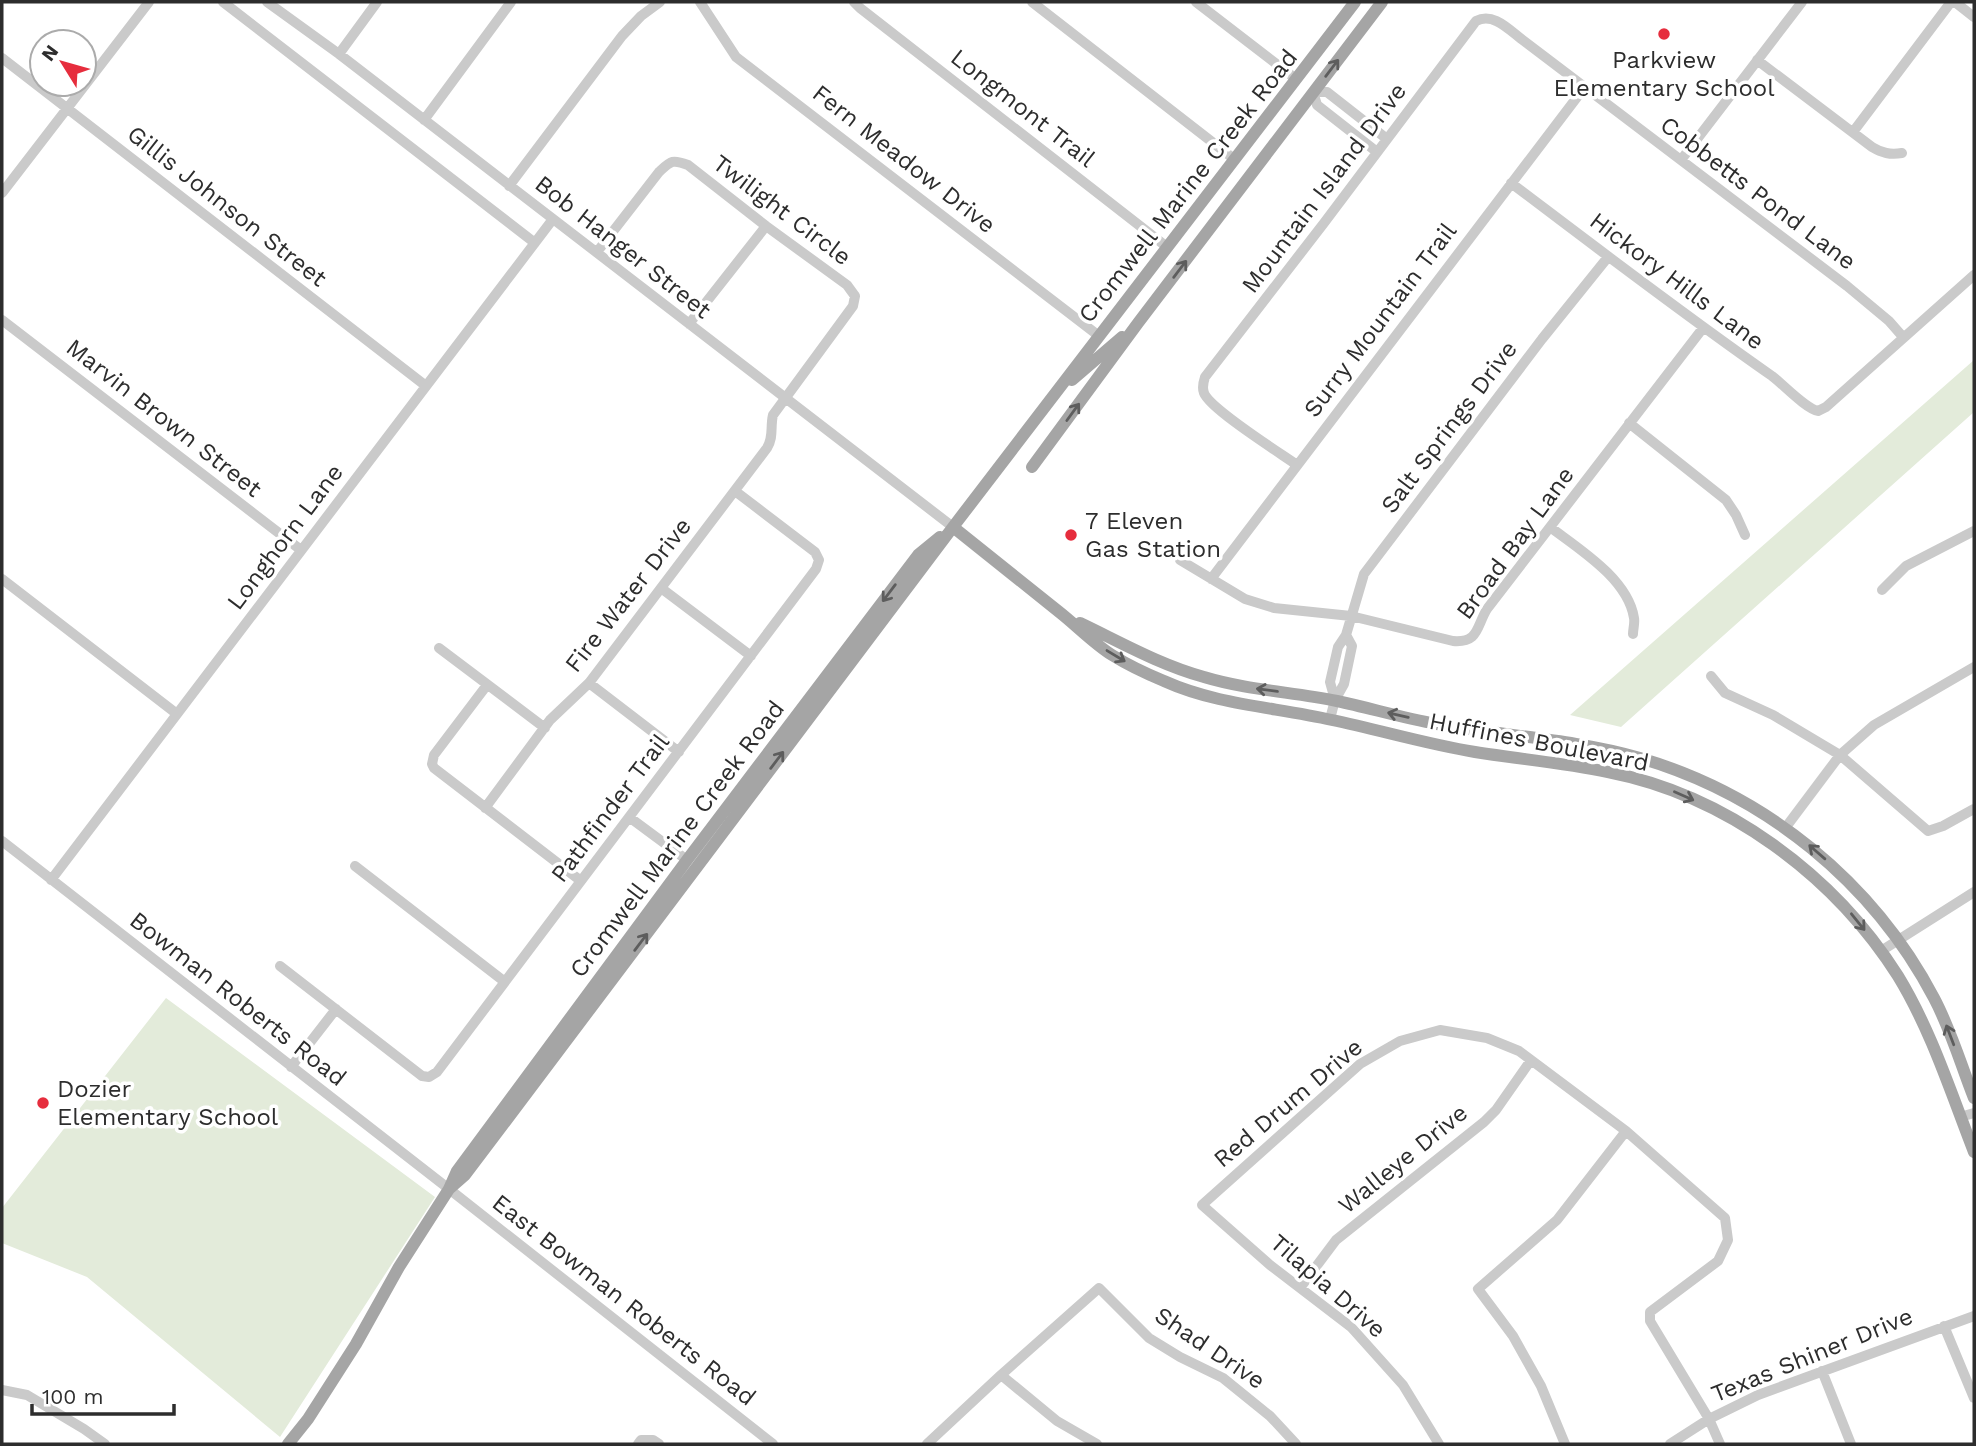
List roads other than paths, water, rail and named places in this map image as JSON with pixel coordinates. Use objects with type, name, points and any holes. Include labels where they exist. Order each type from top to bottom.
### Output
[{"type":"main road","name":"Cromwell Marine Creek Road","points":[[449,1189],[465,1175],[953,527],[1355,2]]},
{"type":"main road","name":"Cromwell Marine Creek Road","points":[[1032,467],[1382,2]]},
{"type":"main road","points":[[1296,79],[1313,92]]},
{"type":"main road","name":"Cromwell Marine Creek Road","points":[[1054,395],[1138,323]]},
{"type":"main road","name":"Cromwell Marine Creek Road","points":[[288,1444],[337,1376],[399,1267],[449,1189],[457,1171],[687,860],[918,555],[953,527]]},
{"type":"main road","name":"Huffines Boulevard","points":[[953,527],[1112,656],[1165,682],[1211,698],[1330,719],[1474,752],[1610,772],[1665,788],[1719,811],[1769,842],[1833,893],[1881,951],[1915,1008],[1942,1068],[1974,1152]]},
{"type":"main road","name":"Huffines Boulevard","points":[[1063,614],[1147,656],[1203,677],[1251,688],[1335,700],[1435,724],[1587,746],[1639,758],[1697,778],[1749,805],[1786,827],[1817,851],[1861,894],[1899,940],[1933,997],[1974,1098]]},
{"type":"street","points":[[2,193],[149,2]]},
{"type":"street","points":[[223,2],[535,243]]},
{"type":"street","name":"Bob Hanger Street","points":[[267,2],[339,54],[953,527]]},
{"type":"street","points":[[339,54],[377,2]]},
{"type":"street","points":[[424,120],[511,2]]},
{"type":"street","points":[[509,186],[622,36],[641,16],[660,2]]},
{"type":"street","name":"Fern Meadow Drive","points":[[699,2],[736,57],[1099,336]]},
{"type":"street","name":"Longmont Trail","points":[[855,2],[1167,247]]},
{"type":"street","points":[[1032,2],[1234,159]]},
{"type":"street","points":[[1196,2],[1296,79]]},
{"type":"street","points":[[1681,160],[1802,2]]},
{"type":"street","points":[[1853,132],[1953,2],[1974,17]]},
{"type":"street","name":"Mountain Island Drive","points":[[1297,465],[1208,400],[1203,392],[1203,385],[1210,369],[1277,285],[1476,21],[1484,17],[1493,18],[1584,88]]},
{"type":"street","name":"Gillis Johnson Street","points":[[2,58],[426,386]]},
{"type":"street","points":[[1757,60],[1872,147],[1893,155],[1902,153]]},
{"type":"street","name":"Cobbetts Pond Lane","points":[[1584,88],[1856,293],[1889,321],[1903,337]]},
{"type":"street","name":"Surry Mountain Trail","points":[[1210,579],[1584,88]]},
{"type":"street","points":[[1377,152],[1317,105],[1313,92],[1327,92],[1387,139]]},
{"type":"street","name":"Twilight Circle","points":[[597,252],[659,172],[676,161],[688,165],[847,285],[855,296],[853,306],[784,398]]},
{"type":"street","name":"Hickory Hills Lane","points":[[1511,183],[1703,328],[1784,385],[1805,406],[1818,411],[1826,407],[1903,337]]},
{"type":"street","name":"Longhorn Lane","points":[[51,880],[553,219]]},
{"type":"street","points":[[689,324],[766,226]]},
{"type":"street","name":"Salt Springs Drive","points":[[1330,719],[1335,700],[1330,682],[1338,647],[1346,635],[1364,574],[1608,257]]},
{"type":"street","points":[[1903,337],[1974,275]]},
{"type":"street","name":"Marvin Brown Street","points":[[2,320],[301,550]]},
{"type":"street","name":"Broad Bay Lane","points":[[1180,559],[1245,599],[1274,608],[1351,616],[1453,641],[1468,641],[1473,638],[1487,609],[1703,328]]},
{"type":"street","name":"Fire Water Drive","points":[[485,808],[556,714],[589,683],[770,445],[771,418],[784,398]]},
{"type":"street","points":[[1629,423],[1726,500],[1745,535]]},
{"type":"street","name":"Pathfinder Trail","points":[[336,1009],[422,1076],[429,1077],[437,1072],[816,569],[819,560],[815,552],[735,491]]},
{"type":"street","points":[[1550,527],[1597,562],[1618,586],[1629,601],[1635,620],[1633,634]]},
{"type":"street","points":[[1882,590],[1906,566],[1974,531]]},
{"type":"street","points":[[2,579],[177,714]]},
{"type":"street","points":[[661,588],[751,656]]},
{"type":"street","points":[[439,648],[545,728]]},
{"type":"street","points":[[1786,827],[1840,755],[1874,725],[1974,667]]},
{"type":"street","points":[[1711,676],[1725,693],[1773,715],[1840,755],[1928,831],[1974,809]]},
{"type":"street","points":[[589,683],[679,752]]},
{"type":"street","points":[[487,685],[434,755],[432,764],[437,772],[581,881]]},
{"type":"street","points":[[629,817],[687,860]]},
{"type":"street","name":"Bowman Roberts Road","points":[[2,841],[449,1189]]},
{"type":"street","points":[[355,866],[505,982]]},
{"type":"street","points":[[1881,951],[1974,892]]},
{"type":"street","points":[[280,966],[336,1009],[291,1067]]},
{"type":"street","name":"Red Drum Drive","points":[[1202,1205],[1360,1064],[1400,1041],[1440,1030],[1487,1038],[1519,1051],[1626,1131],[1725,1218],[1728,1240],[1718,1261],[1650,1312],[1650,1321],[1709,1419]]},
{"type":"street","name":"Walleye Drive","points":[[1300,1288],[1336,1240],[1484,1122],[1496,1110],[1531,1060]]},
{"type":"street","points":[[1960,1117],[1974,1113]]},
{"type":"street","points":[[1565,1444],[1530,1366],[1513,1336],[1478,1289],[1557,1220],[1626,1131]]},
{"type":"street","name":"East Bowman Roberts Road","points":[[449,1189],[774,1444]]},
{"type":"street","name":"Tilapia Drive","points":[[1202,1205],[1270,1265],[1351,1327],[1403,1385],[1439,1444]]},
{"type":"street","name":"Shad Drive","points":[[1001,1375],[1099,1288],[1149,1338],[1223,1378],[1270,1416],[1296,1444]]},
{"type":"street","name":"Texas Shiner Drive","points":[[1670,1444],[1709,1419],[1758,1395],[1974,1316]]},
{"type":"street","points":[[1944,1326],[1974,1398]]},
{"type":"street","points":[[1822,1371],[1851,1444]]},
{"type":"street","points":[[927,1444],[1001,1375],[1057,1421],[1097,1444]]},
{"type":"street","points":[[2,1390],[27,1395],[105,1444]]},
{"type":"street","points":[[1709,1419],[1720,1444]]},
{"type":"street","points":[[638,1444],[641,1440],[653,1440],[659,1444]]},
{"type":"place","name":"Parkview Elementary School","points":[[1664,34]]},
{"type":"place","name":"7 Eleven Gas Station","points":[[1071,535]]},
{"type":"place","name":"Dozier Elementary School","points":[[43,1103]]}]
